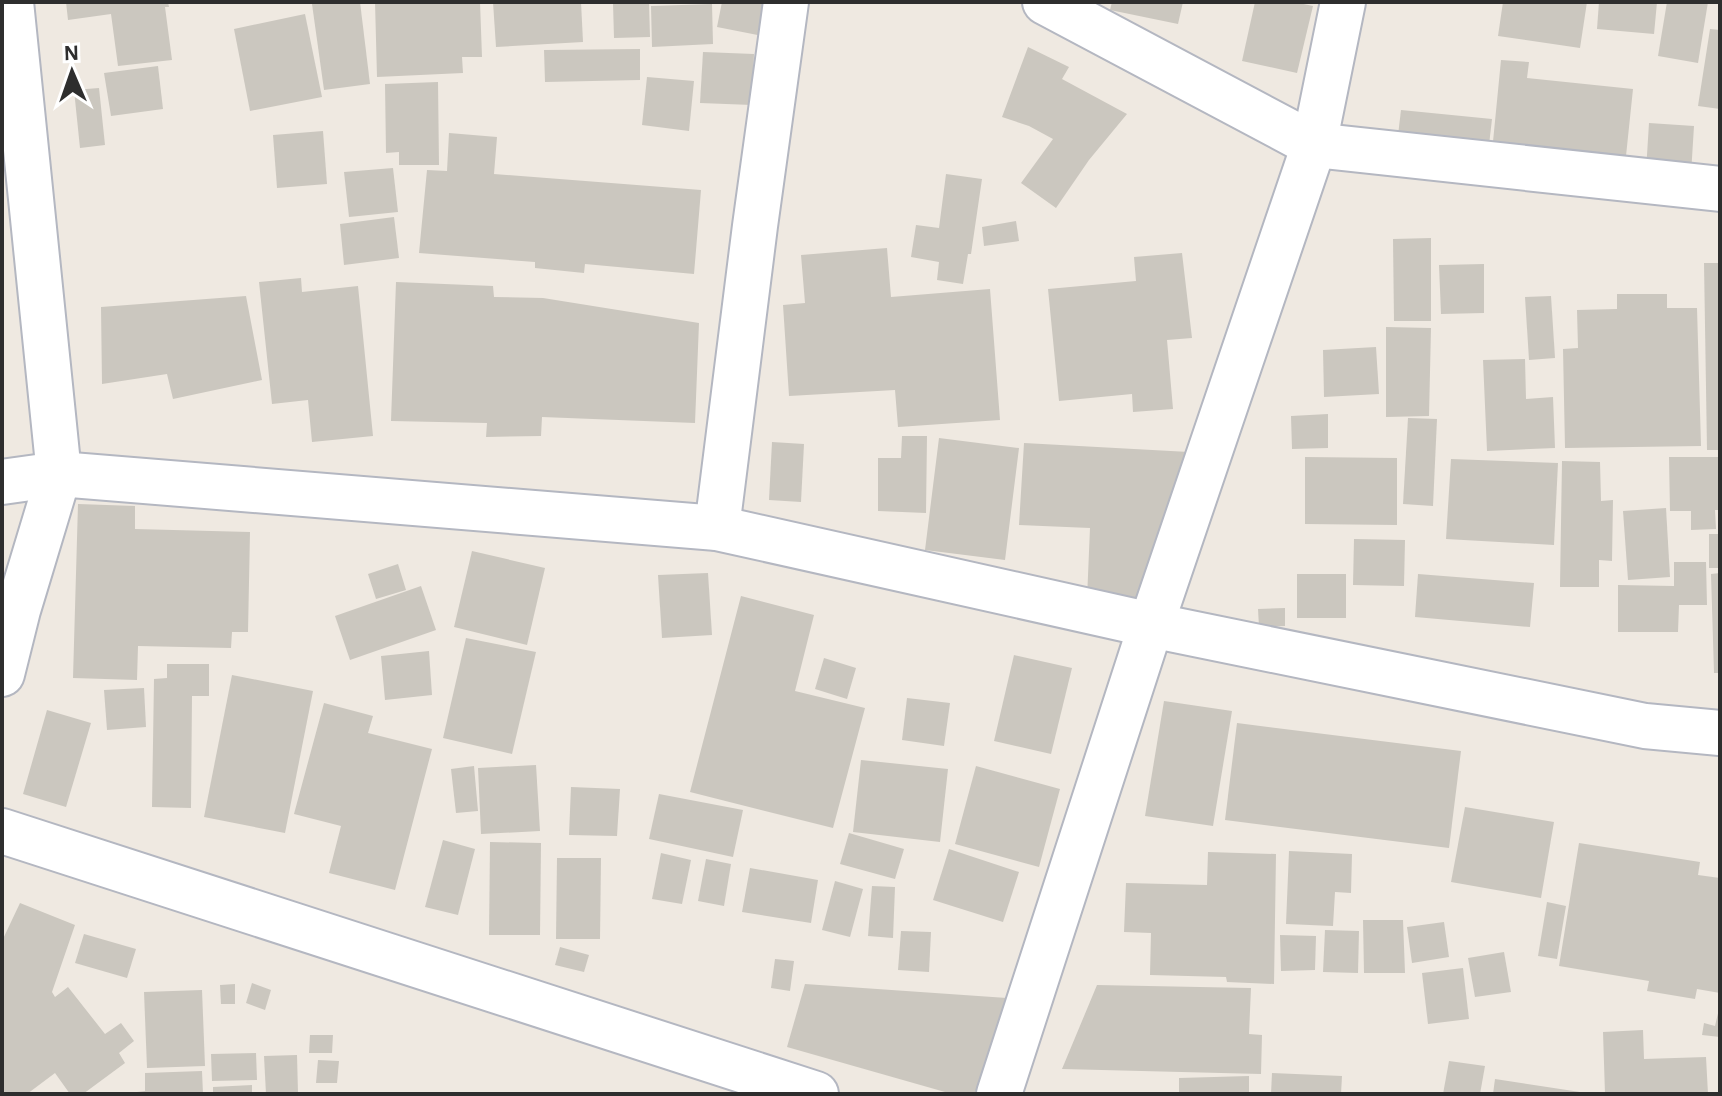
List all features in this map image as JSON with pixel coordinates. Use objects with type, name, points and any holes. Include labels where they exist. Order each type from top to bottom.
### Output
[{"type":"street","points":[[2,674],[59,474],[11,2]]},
{"type":"street","points":[[717,528],[786,2]]},
{"type":"street","points":[[1045,2],[1314,145],[1720,189]]},
{"type":"street","points":[[999,1094],[1151,625],[1314,145],[1343,2]]},
{"type":"street","points":[[2,482],[59,474],[717,528],[1151,625],[1645,726],[1720,733]]},
{"type":"street","points":[[2,831],[804,1092]]},
{"type":"building","points":[[66,2],[168,2],[169,7],[165,7],[172,60],[118,66],[111,14],[68,20]]},
{"type":"building","points":[[360,2],[370,84],[324,90],[312,4]]},
{"type":"building","points":[[375,2],[480,2],[482,57],[462,57],[463,73],[377,77]]},
{"type":"building","points":[[493,2],[581,2],[583,42],[496,47]]},
{"type":"building","points":[[649,2],[650,37],[614,38],[613,3]]},
{"type":"building","points":[[722,2],[780,2],[773,38],[717,27]]},
{"type":"building","points":[[1112,2],[1183,2],[1178,24],[1110,10]]},
{"type":"building","points":[[1255,2],[1294,2],[1313,6],[1297,73],[1242,61]]},
{"type":"building","points":[[1503,2],[1587,2],[1580,48],[1498,36]]},
{"type":"building","points":[[1599,2],[1657,2],[1654,34],[1597,29]]},
{"type":"building","points":[[1667,2],[1708,2],[1698,63],[1658,56]]},
{"type":"building","points":[[712,4],[713,44],[652,47],[651,6]]},
{"type":"building","points":[[305,14],[322,97],[250,111],[234,29]]},
{"type":"building","points":[[1710,29],[1720,30],[1720,109],[1698,106]]},
{"type":"building","points":[[1028,47],[1069,67],[1062,79],[1127,114],[1089,160],[1056,208],[1021,183],[1053,139],[1029,126],[1002,117]]},
{"type":"building","points":[[640,49],[640,80],[545,82],[544,50]]},
{"type":"building","points":[[703,52],[754,54],[752,105],[700,103]]},
{"type":"building","points":[[1501,60],[1529,62],[1527,78],[1633,89],[1624,175],[1491,162]]},
{"type":"building","points":[[158,66],[163,109],[111,116],[104,73]]},
{"type":"building","points":[[647,77],[694,81],[689,131],[642,125]]},
{"type":"building","points":[[438,82],[439,165],[399,165],[399,152],[386,153],[385,84]]},
{"type":"building","points":[[99,88],[105,145],[80,148],[74,90]]},
{"type":"building","points":[[1401,110],[1492,119],[1487,162],[1396,152]]},
{"type":"building","points":[[1649,123],[1694,126],[1691,174],[1646,171]]},
{"type":"building","points":[[323,131],[327,184],[277,188],[273,135]]},
{"type":"building","points":[[449,133],[497,137],[494,174],[701,190],[694,274],[585,264],[584,273],[535,268],[535,262],[419,253],[427,170],[447,171]]},
{"type":"building","points":[[393,168],[398,212],[349,217],[344,172]]},
{"type":"building","points":[[946,174],[982,179],[971,254],[968,254],[963,284],[937,280],[939,262],[911,257],[916,225],[939,228]]},
{"type":"building","points":[[394,217],[399,258],[344,265],[340,224]]},
{"type":"building","points":[[1016,221],[1019,241],[984,246],[982,227]]},
{"type":"building","points":[[1431,238],[1431,321],[1394,321],[1393,239]]},
{"type":"building","points":[[887,248],[891,297],[990,289],[1000,420],[898,427],[895,390],[789,396],[783,305],[805,303],[801,255]]},
{"type":"building","points":[[1182,253],[1192,338],[1167,340],[1173,409],[1133,412],[1132,394],[1059,401],[1048,289],[1136,281],[1134,257]]},
{"type":"building","points":[[1704,263],[1720,263],[1720,450],[1707,450]]},
{"type":"building","points":[[1484,264],[1484,313],[1441,314],[1439,265]]},
{"type":"building","points":[[301,278],[302,292],[358,286],[373,436],[312,442],[308,400],[272,404],[259,282]]},
{"type":"building","points":[[396,282],[493,286],[494,297],[543,298],[699,323],[695,423],[542,417],[541,436],[486,437],[487,423],[391,421]]},
{"type":"building","points":[[1617,294],[1667,294],[1667,308],[1697,308],[1701,446],[1565,448],[1563,349],[1578,348],[1577,310],[1617,309]]},
{"type":"building","points":[[246,296],[262,380],[173,399],[167,374],[102,384],[101,307]]},
{"type":"building","points":[[1551,296],[1555,358],[1529,360],[1525,297]]},
{"type":"building","points":[[1386,327],[1431,328],[1429,416],[1386,417]]},
{"type":"building","points":[[1376,347],[1379,394],[1324,397],[1323,350]]},
{"type":"building","points":[[1525,359],[1526,399],[1553,397],[1555,448],[1487,451],[1483,360]]},
{"type":"building","points":[[1328,414],[1328,448],[1292,449],[1291,416]]},
{"type":"building","points":[[1408,418],[1437,419],[1433,506],[1403,504]]},
{"type":"building","points":[[902,436],[927,436],[926,513],[878,511],[878,458],[901,458]]},
{"type":"building","points":[[939,438],[1019,448],[1005,560],[925,550]]},
{"type":"building","points":[[772,442],[804,444],[801,502],[769,500]]},
{"type":"building","points":[[1024,443],[1189,452],[1139,601],[1087,599],[1090,528],[1019,525]]},
{"type":"building","points":[[1305,457],[1397,458],[1397,525],[1305,524]]},
{"type":"building","points":[[1669,457],[1720,457],[1720,510],[1715,510],[1716,529],[1691,530],[1691,511],[1670,511]]},
{"type":"building","points":[[1451,459],[1558,463],[1554,545],[1446,539]]},
{"type":"building","points":[[1562,461],[1600,462],[1601,501],[1613,500],[1612,561],[1599,560],[1599,587],[1560,587]]},
{"type":"building","points":[[78,504],[135,506],[135,529],[250,532],[248,632],[232,632],[231,648],[138,646],[137,680],[73,678]]},
{"type":"building","points":[[1666,508],[1670,577],[1628,580],[1623,511]]},
{"type":"building","points":[[1709,534],[1720,534],[1720,568],[1709,568]]},
{"type":"building","points":[[1354,539],[1405,540],[1404,586],[1353,585]]},
{"type":"building","points":[[472,551],[545,568],[527,645],[454,627]]},
{"type":"building","points":[[1674,562],[1706,562],[1707,605],[1679,605],[1678,632],[1618,632],[1618,585],[1674,586]]},
{"type":"building","points":[[398,564],[406,590],[376,599],[368,574]]},
{"type":"building","points":[[708,573],[712,635],[662,638],[658,575]]},
{"type":"building","points":[[1720,573],[1720,673],[1714,673],[1711,574]]},
{"type":"building","points":[[1297,574],[1346,574],[1346,618],[1297,618]]},
{"type":"building","points":[[1418,574],[1534,583],[1530,627],[1415,617]]},
{"type":"building","points":[[421,586],[436,630],[350,660],[335,616]]},
{"type":"building","points":[[741,596],[814,615],[795,691],[865,708],[833,828],[690,792]]},
{"type":"building","points":[[1285,608],[1285,626],[1259,627],[1258,609]]},
{"type":"building","points":[[466,638],[536,652],[512,754],[443,738]]},
{"type":"building","points":[[429,651],[432,695],[385,700],[381,656]]},
{"type":"building","points":[[1014,655],[1072,668],[1051,754],[994,741]]},
{"type":"building","points":[[824,658],[856,668],[847,699],[815,689]]},
{"type":"building","points":[[167,664],[209,664],[209,696],[192,696],[191,808],[152,807],[154,679],[167,678]]},
{"type":"building","points":[[232,675],[313,691],[285,833],[204,817]]},
{"type":"building","points":[[144,688],[146,727],[107,730],[104,690]]},
{"type":"building","points":[[907,698],[950,703],[944,746],[902,740]]},
{"type":"building","points":[[1164,701],[1232,711],[1213,826],[1145,816]]},
{"type":"building","points":[[324,703],[373,716],[368,733],[432,749],[395,890],[329,873],[341,826],[294,814]]},
{"type":"building","points":[[47,710],[91,723],[66,807],[23,794]]},
{"type":"building","points":[[1237,723],[1461,751],[1449,848],[1225,820]]},
{"type":"building","points":[[861,760],[948,769],[940,842],[853,832]]},
{"type":"building","points":[[536,765],[540,831],[481,834],[478,768]]},
{"type":"building","points":[[474,766],[478,811],[456,813],[451,769]]},
{"type":"building","points":[[976,766],[1060,789],[1039,867],[955,844]]},
{"type":"building","points":[[571,787],[620,789],[617,836],[569,835]]},
{"type":"building","points":[[659,794],[743,810],[733,857],[649,839]]},
{"type":"building","points":[[1465,807],[1554,822],[1541,898],[1451,882]]},
{"type":"building","points":[[849,833],[904,849],[895,879],[840,864]]},
{"type":"building","points":[[443,840],[475,849],[458,915],[425,907]]},
{"type":"building","points":[[490,842],[541,843],[540,935],[489,935]]},
{"type":"building","points":[[1579,843],[1700,862],[1698,875],[1720,878],[1720,993],[1697,989],[1695,999],[1647,991],[1649,981],[1559,966]]},
{"type":"building","points":[[949,849],[1019,872],[1003,922],[933,900]]},
{"type":"building","points":[[1289,851],[1352,854],[1351,893],[1335,892],[1333,926],[1286,924]]},
{"type":"building","points":[[1208,852],[1276,854],[1274,984],[1227,982],[1226,977],[1150,975],[1151,933],[1124,932],[1126,883],[1207,885]]},
{"type":"building","points":[[661,853],[691,860],[682,904],[652,899]]},
{"type":"building","points":[[557,858],[601,858],[600,939],[556,939]]},
{"type":"building","points":[[706,859],[731,864],[724,906],[698,901]]},
{"type":"building","points":[[750,868],[818,880],[811,923],[742,912]]},
{"type":"building","points":[[835,881],[863,889],[850,937],[822,930]]},
{"type":"building","points":[[872,886],[895,887],[893,938],[868,936]]},
{"type":"building","points":[[1547,902],[1566,906],[1557,959],[1538,956]]},
{"type":"building","points":[[20,903],[75,925],[52,992],[55,997],[68,987],[105,1034],[121,1023],[134,1041],[119,1053],[125,1063],[83,1094],[70,1094],[55,1073],[27,1094],[2,1094],[2,941]]},
{"type":"building","points":[[1363,920],[1403,920],[1405,973],[1364,973]]},
{"type":"building","points":[[1444,922],[1449,957],[1412,963],[1407,927]]},
{"type":"building","points":[[1325,930],[1359,931],[1358,973],[1323,972]]},
{"type":"building","points":[[901,931],[931,932],[929,972],[898,970]]},
{"type":"building","points":[[84,934],[136,949],[127,978],[75,963]]},
{"type":"building","points":[[1280,935],[1316,936],[1315,970],[1281,971]]},
{"type":"building","points":[[560,947],[589,955],[584,972],[555,965]]},
{"type":"building","points":[[1504,952],[1511,992],[1475,997],[1468,958]]},
{"type":"building","points":[[775,959],[794,961],[790,991],[771,988]]},
{"type":"building","points":[[1463,968],[1469,1019],[1428,1024],[1422,973]]},
{"type":"building","points":[[252,983],[271,990],[265,1010],[246,1003]]},
{"type":"building","points":[[235,984],[235,1004],[221,1004],[220,985]]},
{"type":"building","points":[[805,984],[1007,998],[975,1094],[952,1094],[787,1047]]},
{"type":"building","points":[[1097,985],[1251,988],[1249,1034],[1262,1035],[1261,1074],[1062,1069]]},
{"type":"building","points":[[202,990],[205,1066],[147,1068],[144,992]]},
{"type":"building","points":[[1719,1009],[1720,1037],[1702,1035],[1704,1023],[1715,1026]]},
{"type":"building","points":[[1643,1030],[1644,1059],[1706,1057],[1708,1094],[1605,1094],[1603,1032]]},
{"type":"building","points":[[310,1035],[333,1035],[332,1053],[309,1053]]},
{"type":"building","points":[[256,1053],[257,1080],[212,1081],[211,1054]]},
{"type":"building","points":[[297,1055],[298,1093],[266,1094],[264,1056]]},
{"type":"building","points":[[318,1060],[339,1061],[337,1083],[316,1083]]},
{"type":"building","points":[[1449,1061],[1485,1066],[1480,1094],[1443,1094]]},
{"type":"building","points":[[202,1071],[203,1094],[137,1094],[145,1091],[145,1073]]},
{"type":"building","points":[[1272,1073],[1342,1076],[1341,1094],[1271,1094]]},
{"type":"building","points":[[1249,1076],[1249,1094],[1179,1094],[1179,1078]]},
{"type":"building","points":[[1495,1079],[1580,1092],[1580,1094],[1493,1094]]},
{"type":"building","points":[[252,1085],[252,1094],[213,1094],[213,1087]]}]
